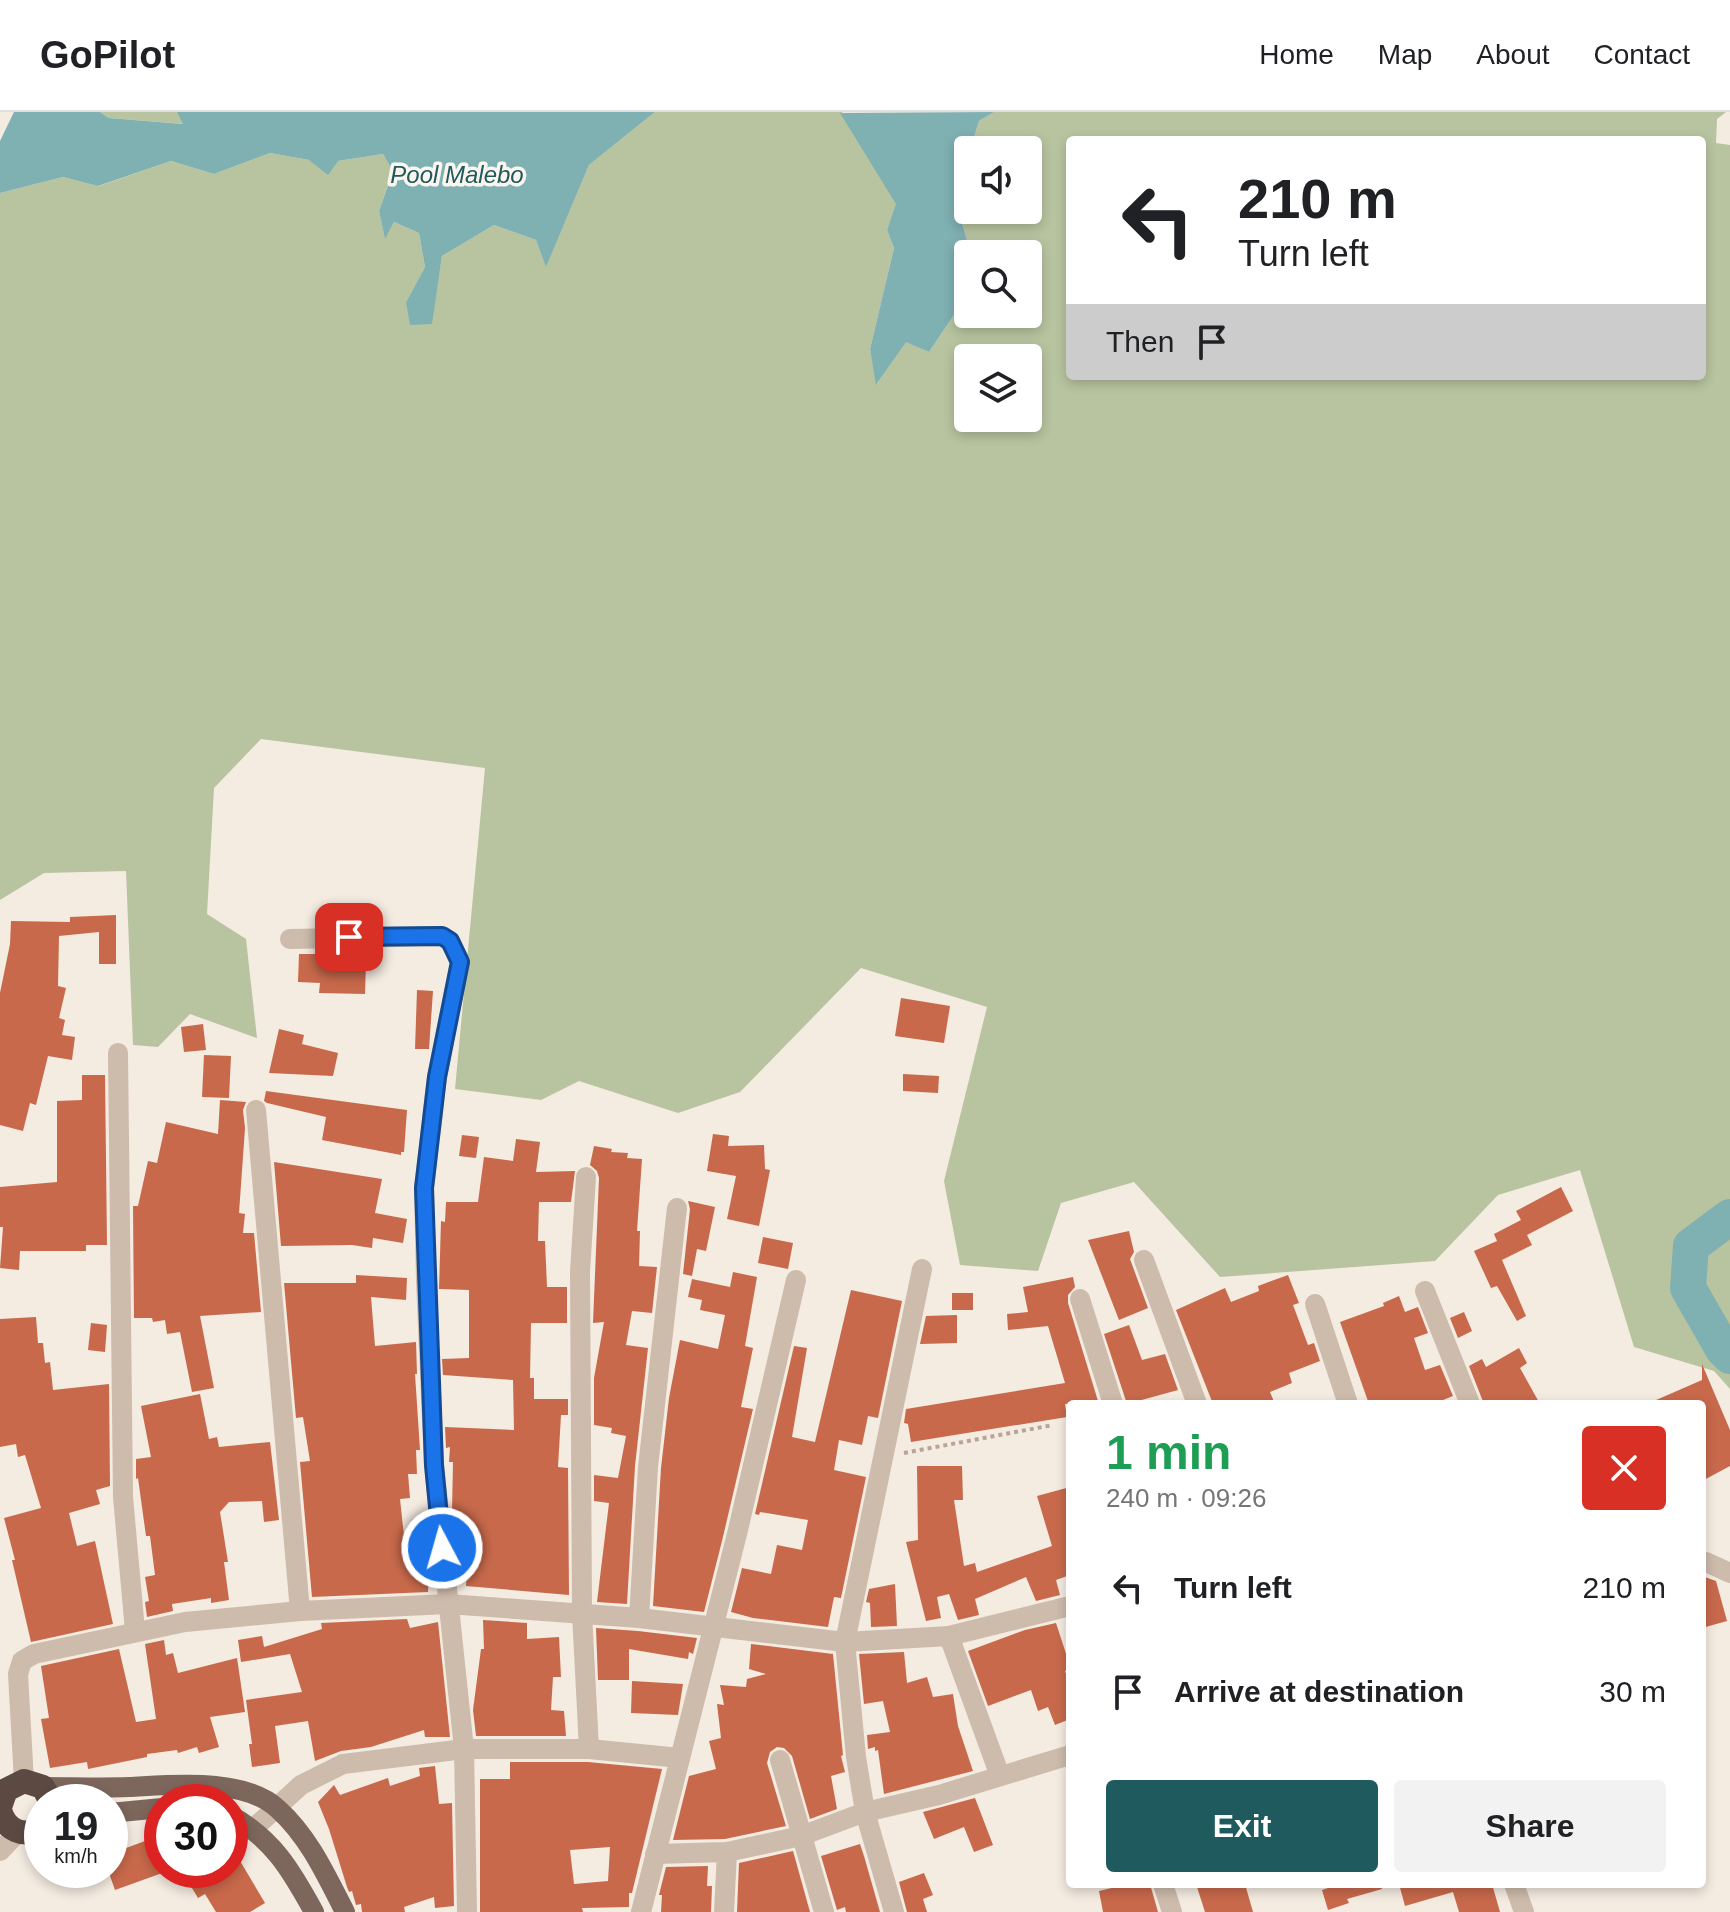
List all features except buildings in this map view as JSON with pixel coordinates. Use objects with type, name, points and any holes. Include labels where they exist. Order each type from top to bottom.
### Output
[{"type":"highway","points":[[15,1805],[24,1824]]},
{"type":"main road","points":[[15,1805],[197,1783],[241,1790],[276,1806],[300,1833],[318,1858],[345,1912]]},
{"type":"main road","points":[[248,1825],[293,1874],[314,1912]]},
{"type":"street","points":[[290,939],[442,936],[450,941],[460,962],[437,1077],[424,1188],[434,1465],[464,1749],[467,1912]]},
{"type":"street","points":[[118,1053],[123,1497],[135,1631]]},
{"type":"street","points":[[256,1110],[300,1611]]},
{"type":"street","points":[[586,1177],[580,1272],[582,1613],[589,1749]]},
{"type":"street","points":[[639,1618],[648,1467],[677,1208]]},
{"type":"street","points":[[1144,1260],[1196,1400]]},
{"type":"street","points":[[894,1912],[865,1812],[856,1757],[845,1642],[922,1269]]},
{"type":"street","points":[[641,1912],[714,1627],[796,1280]]},
{"type":"street","points":[[1425,1291],[1468,1400]]},
{"type":"street","points":[[1080,1299],[1112,1400]]},
{"type":"street","points":[[1315,1304],[1347,1400]]},
{"type":"street","points":[[1706,1562],[1730,1573]]},
{"type":"street","points":[[0,1851],[15,1805],[18,1674],[22,1661],[34,1654],[135,1631],[185,1622],[300,1611],[448,1604],[639,1618],[845,1642],[949,1636],[1066,1610]]},
{"type":"street","points":[[949,1636],[1000,1776]]},
{"type":"street","points":[[254,1828],[301,1785],[343,1764],[464,1749],[589,1749],[680,1758]]},
{"type":"street","points":[[655,1854],[727,1852],[801,1836],[865,1812],[939,1795],[1066,1756]]},
{"type":"street","points":[[780,1760],[824,1912]]},
{"type":"street","points":[[724,1912],[727,1852]]},
{"type":"street","points":[[1164,1888],[1172,1912]]},
{"type":"street","points":[[1515,1888],[1524,1912]]},
{"type":"path","points":[[885,1456],[1053,1425]]},
{"type":"green space","points":[[100,112],[177,112],[185,124],[109,118]]},
{"type":"green space","points":[[655,112],[842,112],[897,204],[887,230],[894,248],[870,349],[877,384],[906,341],[929,352],[954,315],[954,328],[1042,328],[1042,240],[967,240],[962,224],[1042,224],[1042,136],[974,136],[979,121],[994,112],[1726,112],[1717,119],[1716,143],[1730,145],[1730,1389],[1714,1371],[1634,1347],[1580,1170],[1498,1195],[1435,1261],[1220,1277],[1134,1182],[1061,1203],[1038,1271],[960,1265],[944,1181],[987,1007],[861,968],[740,1092],[678,1113],[579,1081],[541,1100],[455,1089],[485,768],[261,739],[214,788],[207,914],[246,939],[257,1038],[190,1014],[158,1047],[133,1045],[126,871],[44,873],[0,900],[0,193],[63,177],[99,186],[171,161],[214,174],[270,153],[338,161],[383,154],[393,170],[379,211],[385,238],[394,222],[419,233],[425,267],[406,302],[431,324],[442,256],[494,225],[536,240],[546,266],[589,165]]},
{"type":"water","name":"Pool Malebo","points":[[14,112],[100,112],[109,118],[183,124],[177,112],[655,112],[589,165],[546,267],[536,240],[494,225],[442,256],[432,324],[410,325],[406,302],[425,267],[419,233],[394,222],[385,239],[379,211],[393,171],[383,154],[338,161],[328,175],[309,160],[270,153],[214,174],[171,161],[98,186],[63,177],[0,193],[0,141]]},
{"type":"water","points":[[994,112],[979,121],[974,136],[954,136],[954,224],[962,224],[967,240],[954,240],[954,315],[929,352],[906,342],[876,385],[870,349],[894,248],[887,230],[896,204],[840,113]]},
{"type":"waterway","points":[[1730,1217],[1691,1246],[1688,1288],[1730,1356]]},
{"type":"route","points":[[349,937],[442,936],[450,941],[460,962],[437,1077],[424,1188],[434,1465],[442,1548]]}]
